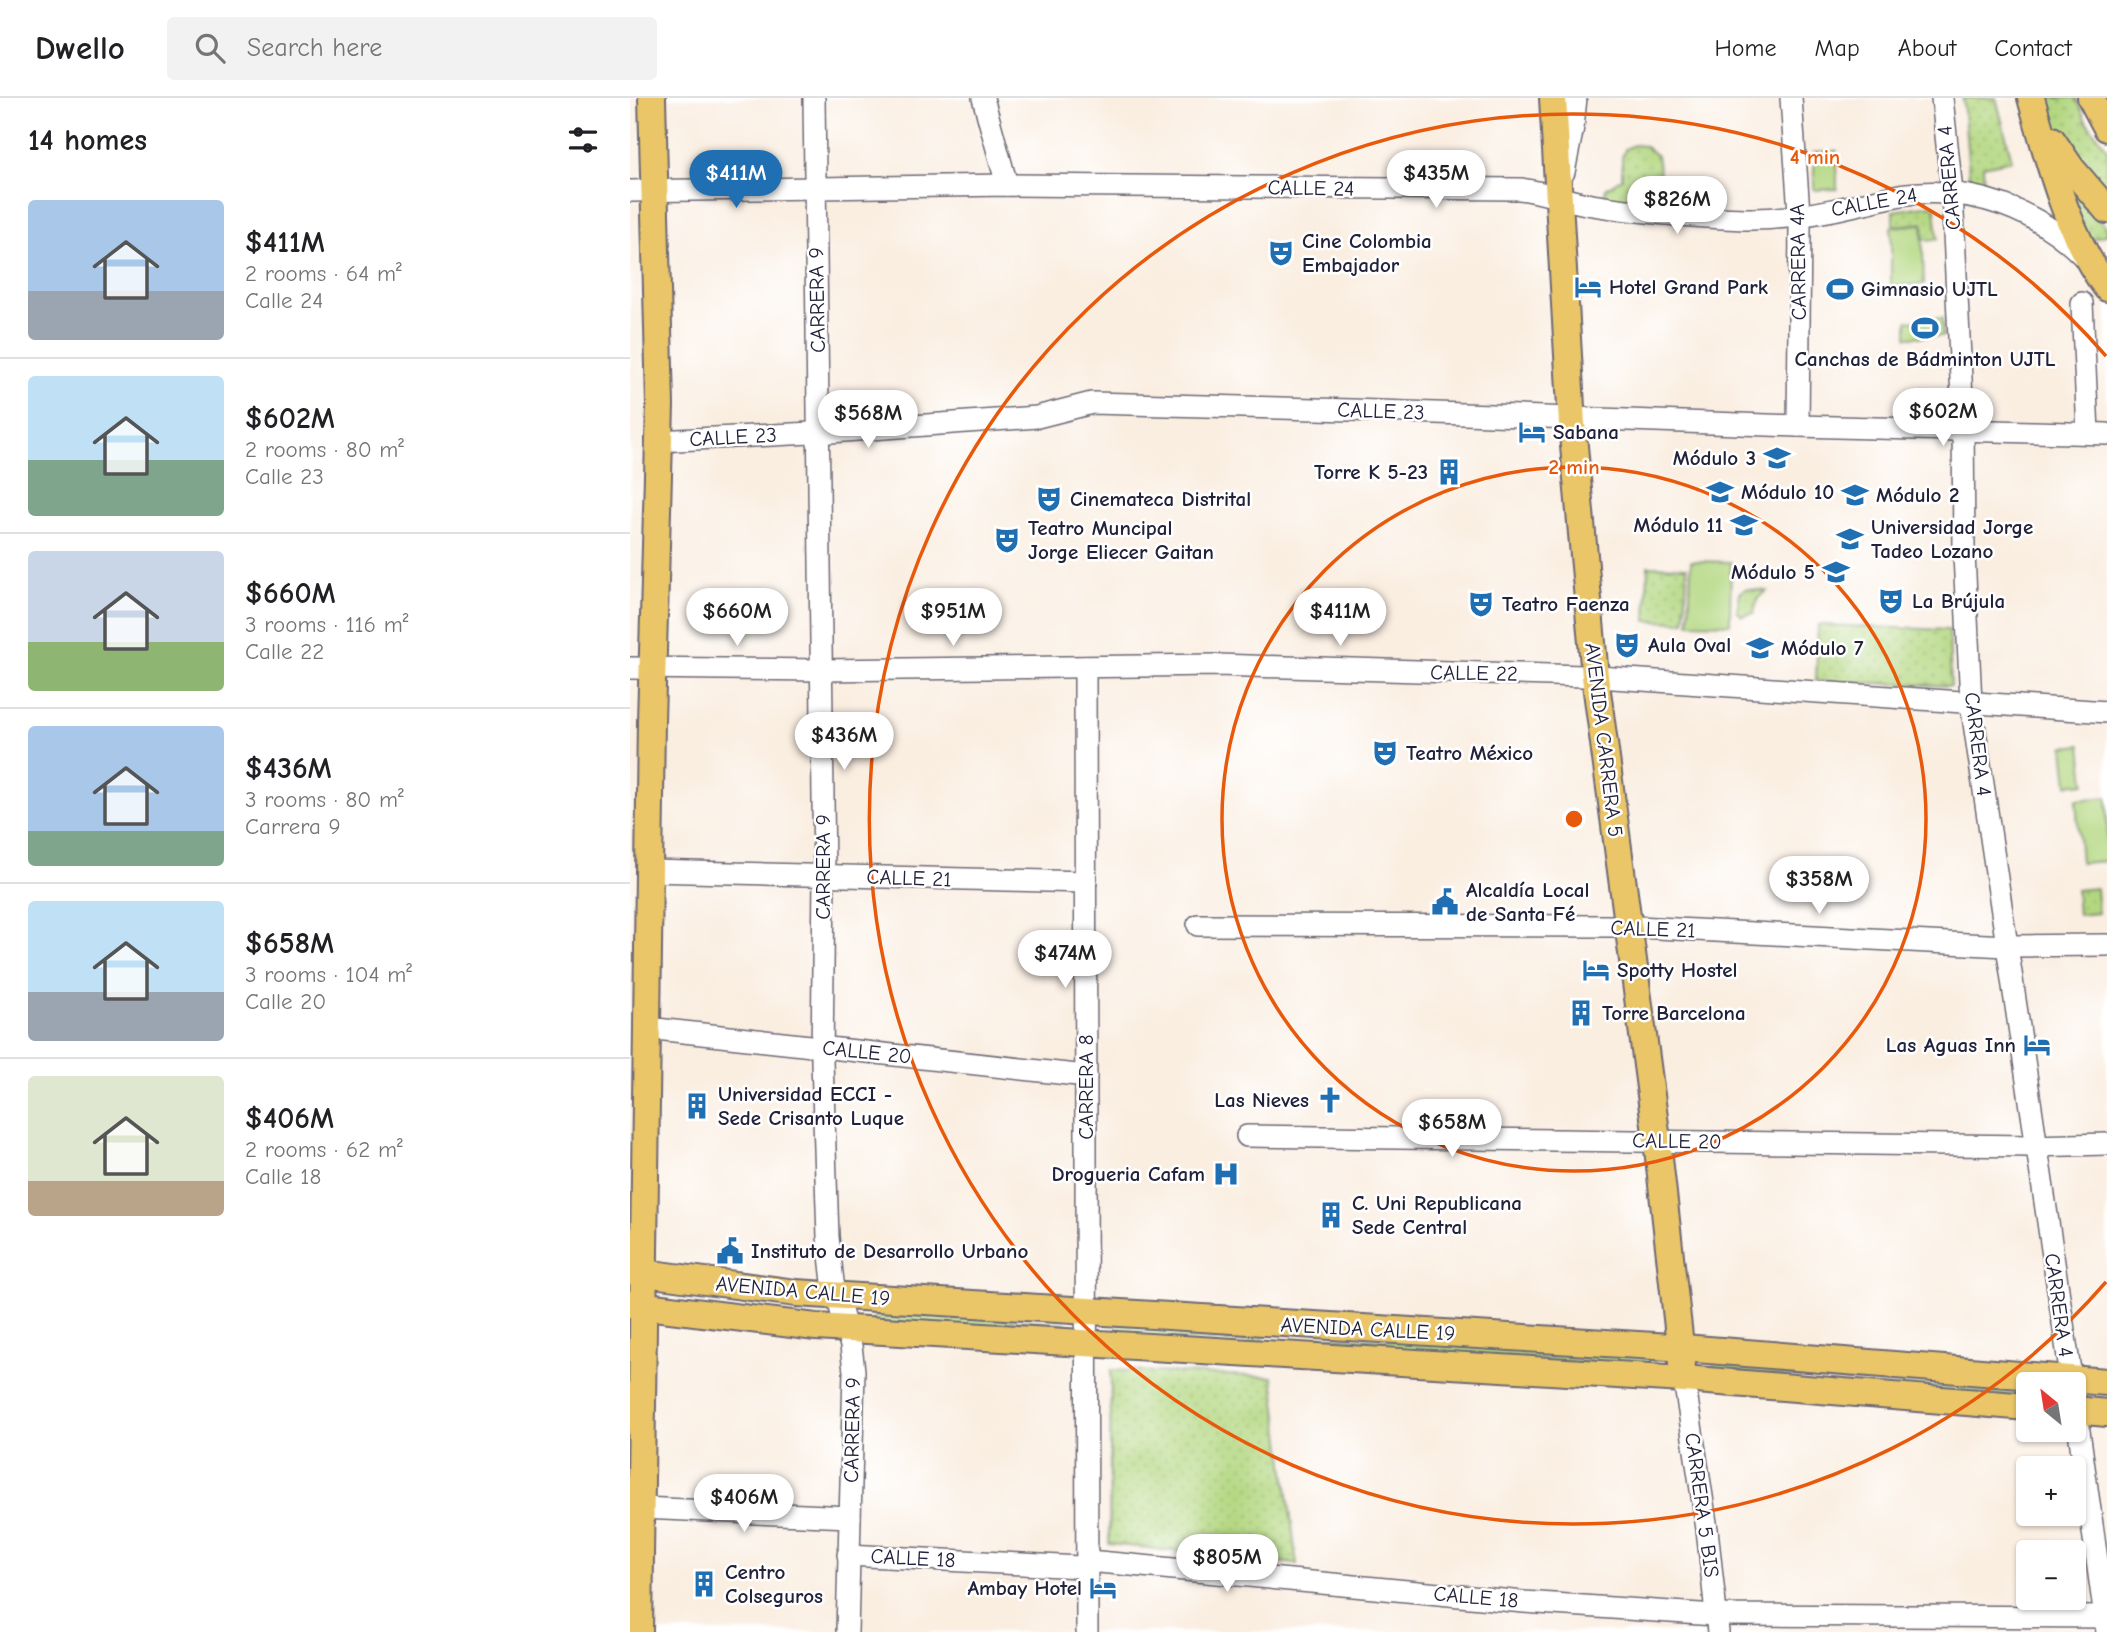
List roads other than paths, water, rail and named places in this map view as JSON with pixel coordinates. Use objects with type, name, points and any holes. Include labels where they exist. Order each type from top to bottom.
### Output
[{"type":"main road","points":[[639,1632],[641,1508],[637,1272],[647,1028],[649,871],[641,668],[660,405],[643,191],[652,98]]},
{"type":"main road","points":[[1536,98],[1540,130],[1560,197]]},
{"type":"main road","name":"AVENIDA CARRERA 5","points":[[1553,98],[1572,418],[1595,676],[1657,1140],[1684,1378]]},
{"type":"main road","points":[[2031,98],[2058,149],[2107,210]]},
{"type":"main road","points":[[2031,98],[2051,166],[2079,241],[2107,288]]},
{"type":"main road","points":[[2091,98],[2107,128]]},
{"type":"main road","name":"AVENIDA CALLE 19","points":[[637,1272],[760,1290],[837,1296],[1681,1348],[2016,1389]]},
{"type":"main road","name":"AVENIDA CALLE 19","points":[[637,1305],[846,1328],[1684,1378],[2016,1406]]},
{"type":"main road","name":"AVENIDA CALLE 19","points":[[2086,1391],[2107,1382]]},
{"type":"main road","name":"AVENIDA CALLE 19","points":[[2086,1402],[2107,1413]]},
{"type":"street","name":"CARRERA 9","points":[[814,98],[824,876],[823,1047],[828,1237],[832,1282],[851,1346],[854,1371],[846,1632]]},
{"type":"street","points":[[983,98],[1007,185]]},
{"type":"street","points":[[1560,197],[1576,98]]},
{"type":"street","name":"CARRERA 4A","points":[[1791,98],[1799,216],[1798,426]]},
{"type":"street","name":"CARRERA 4","points":[[1942,98],[1952,192],[1964,429],[1965,554],[1971,702],[2070,1372]]},
{"type":"street","name":"CALLE 24","points":[[643,191],[1007,185],[1520,189],[1591,205],[1749,219],[1799,216],[1905,194],[1952,192],[1999,202],[2021,212],[2065,240],[2091,265]]},
{"type":"street","points":[[2082,303],[2098,433]]},
{"type":"street","name":"CALLE 23","points":[[658,441],[1037,417],[1092,403],[2098,433]]},
{"type":"street","name":"CALLE 22","points":[[641,668],[821,670],[1217,664],[1595,676],[2107,712]]},
{"type":"street","name":"CARRERA 8","points":[[1085,667],[1087,1632]]},
{"type":"street","name":"CALLE 21","points":[[649,871],[1086,883]]},
{"type":"street","name":"CALLE 21","points":[[1198,925],[1629,927],[2006,947],[2107,945]]},
{"type":"street","name":"CALLE 20","points":[[647,1028],[1086,1076]]},
{"type":"street","name":"CALLE 20","points":[[1247,1136],[2036,1146],[2107,1144]]},
{"type":"street","name":"CARRERA 5 BIS","points":[[1684,1378],[1707,1529],[1717,1623]]},
{"type":"street","name":"CARRERA 4","points":[[2081,1442],[2106,1622]]},
{"type":"street","points":[[641,1508],[850,1517]]},
{"type":"street","name":"CALLE 18","points":[[848,1555],[1080,1567],[1099,1562],[1717,1623],[2106,1622]]},
{"type":"place","name":"Cine Colombia Embajador","points":[[1281,253]]},
{"type":"place","name":"Hotel Grand Park","points":[[1588,287]]},
{"type":"place","name":"Gimnasio UJTL","points":[[1840,289]]},
{"type":"place","name":"Canchas de Bádminton UJTL","points":[[1925,328]]},
{"type":"place","name":"Sabana","points":[[1532,432]]},
{"type":"place","name":"Módulo 3","points":[[1777,458]]},
{"type":"place","name":"Torre K 5-23","points":[[1449,472]]},
{"type":"place","name":"Módulo 10","points":[[1720,492]]},
{"type":"place","name":"Módulo 2","points":[[1855,495]]},
{"type":"place","name":"Cinemateca Distrital","points":[[1049,499]]},
{"type":"place","name":"Módulo 11","points":[[1744,525]]},
{"type":"place","name":"Universidad Jorge Tadeo Lozano","points":[[1850,539]]},
{"type":"place","name":"Teatro Muncipal Jorge Eliecer Gaitan","points":[[1007,540]]},
{"type":"place","name":"Módulo 5","points":[[1836,572]]},
{"type":"place","name":"La Brújula","points":[[1891,601]]},
{"type":"place","name":"Teatro Faenza","points":[[1481,604]]},
{"type":"place","name":"Aula Oval","points":[[1627,645]]},
{"type":"place","name":"Módulo 7","points":[[1760,648]]},
{"type":"place","name":"Teatro México","points":[[1385,753]]},
{"type":"place","name":"Alcaldía Local de Santa Fé","points":[[1445,902]]},
{"type":"place","name":"Spotty Hostel","points":[[1596,970]]},
{"type":"place","name":"Torre Barcelona","points":[[1581,1013]]},
{"type":"place","name":"Las Aguas Inn","points":[[2037,1045]]},
{"type":"place","name":"Las Nieves","points":[[1330,1100]]},
{"type":"place","name":"Universidad ECCI - Sede Crisanto Luque","points":[[697,1106]]},
{"type":"place","name":"Drogueria Cafam","points":[[1226,1174]]},
{"type":"place","name":"C. Uni Republicana Sede Central","points":[[1331,1215]]},
{"type":"place","name":"Instituto de Desarrollo Urbano","points":[[730,1251]]},
{"type":"place","name":"Centro Colseguros","points":[[704,1584]]},
{"type":"place","name":"Ambay Hotel","points":[[1103,1588]]}]
